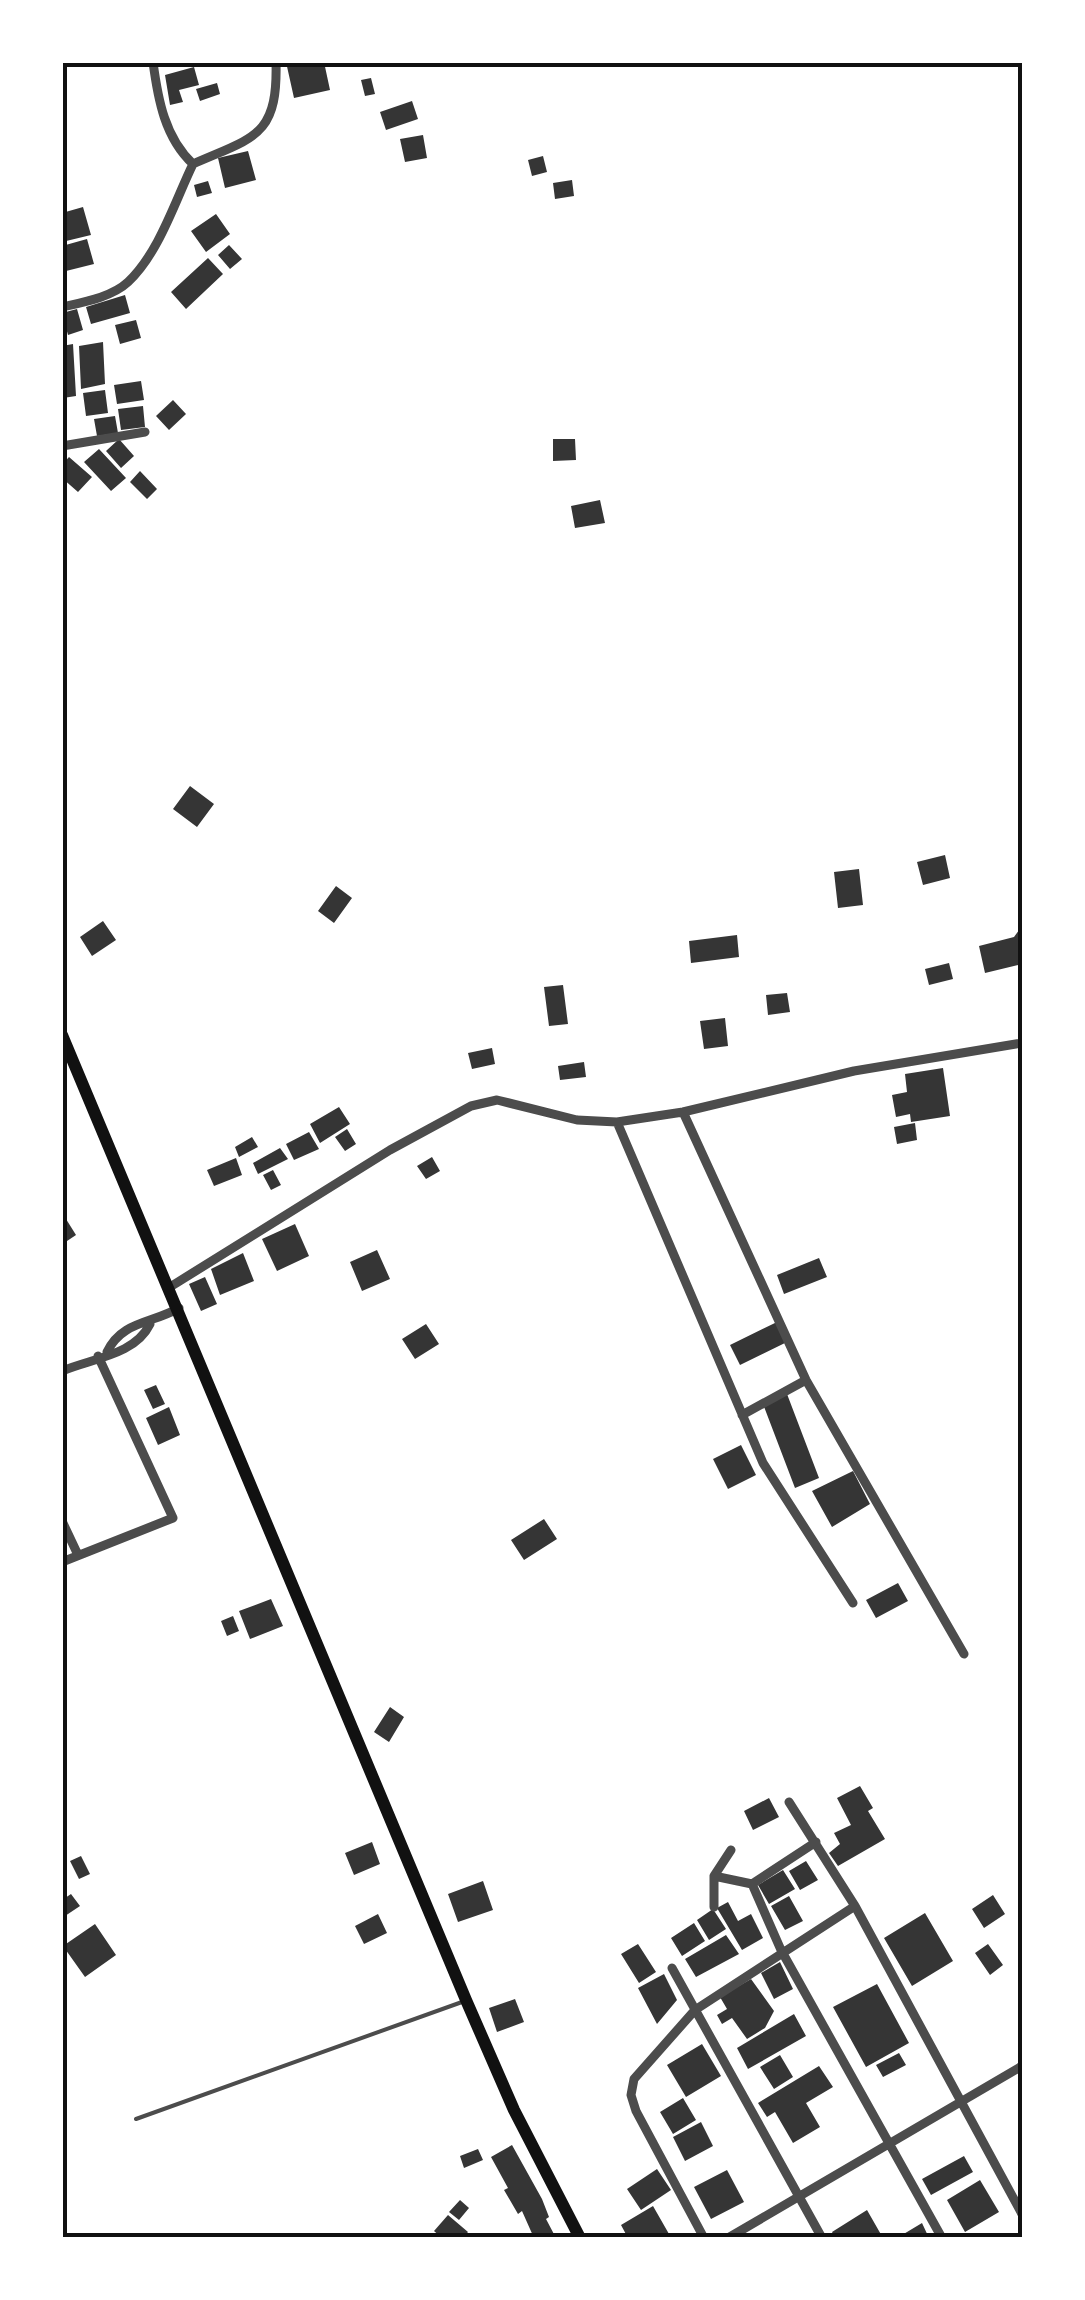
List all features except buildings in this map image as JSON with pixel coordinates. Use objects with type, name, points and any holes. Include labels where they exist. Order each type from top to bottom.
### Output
[{"type":"main road","points":[[62,1035],[466,2000],[514,2110],[580,2238]]},
{"type":"street","points":[[153,62],[164,120],[176,148],[193,164]]},
{"type":"street","points":[[62,307],[98,298],[127,284],[145,260],[193,164],[255,137],[270,123],[277,99],[276,62]]},
{"type":"street","points":[[62,446],[145,432]]},
{"type":"street","points":[[170,1287],[390,1150],[471,1106],[497,1100],[576,1120],[616,1122],[684,1112],[854,1071],[1022,1043]]},
{"type":"street","points":[[684,1112],[806,1380],[964,1654]]},
{"type":"street","points":[[616,1122],[763,1463],[853,1604]]},
{"type":"street","points":[[103,1354],[116,1334],[134,1324],[150,1324],[179,1308]]},
{"type":"street","points":[[62,1371],[103,1354],[126,1350],[142,1341],[150,1324]]},
{"type":"street","points":[[62,1562],[173,1518],[103,1354]]},
{"type":"street","points":[[742,1414],[806,1380]]},
{"type":"street","points":[[62,1521],[78,1555]]},
{"type":"street","points":[[789,1802],[854,1906],[1022,2214]]},
{"type":"street","points":[[714,1876],[752,1884],[816,1842]]},
{"type":"street","points":[[714,1908],[714,1876],[732,1850]]},
{"type":"street","points":[[752,1884],[781,1950],[942,2238]]},
{"type":"street","points":[[704,2238],[631,2096],[634,2078],[695,2010],[781,1950],[854,1906]]},
{"type":"street","points":[[672,1968],[822,2238]]},
{"type":"street","points":[[728,2238],[1022,2066]]},
{"type":"lane","points":[[136,2119],[466,2000]]}]
